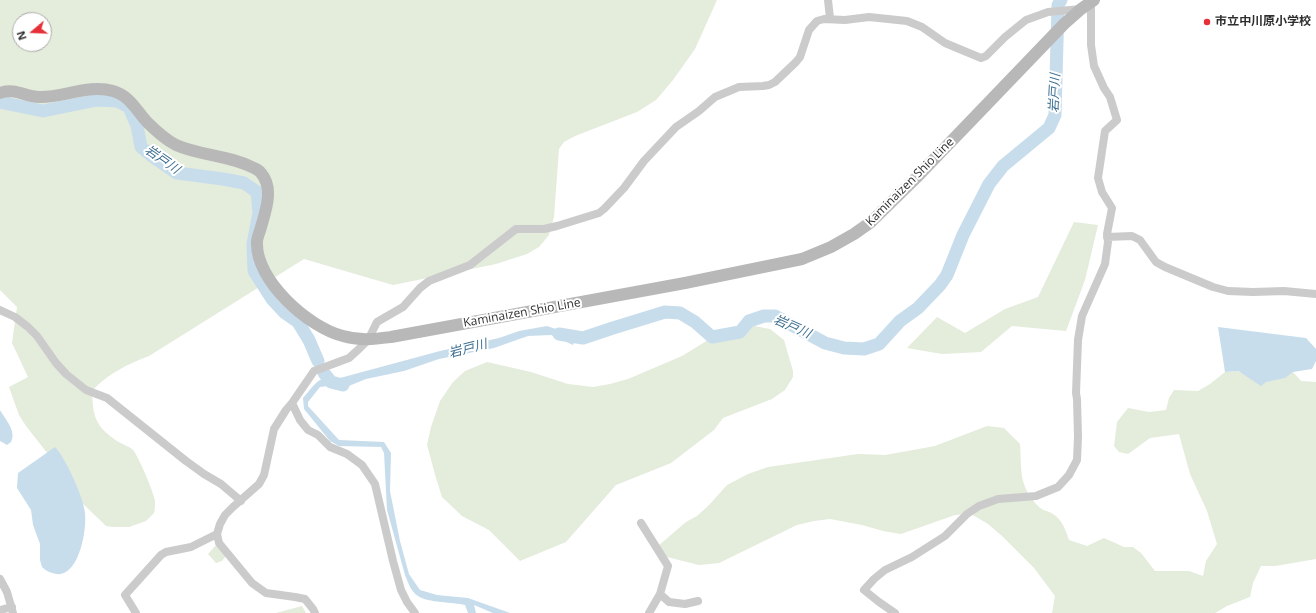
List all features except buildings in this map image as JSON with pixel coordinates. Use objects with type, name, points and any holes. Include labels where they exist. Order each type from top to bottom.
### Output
[{"type":"main road","name":"Kaminaizen Shio Line","points":[[0,92],[14,90],[39,98],[59,96],[96,88],[112,90],[122,94],[134,104],[147,122],[175,144],[188,149],[242,162],[260,172],[268,184],[266,212],[257,240],[258,256],[262,269],[277,290],[299,312],[314,323],[326,331],[360,340],[368,340],[685,284],[802,259],[831,247],[871,222],[916,178],[1050,38],[1088,4]]},
{"type":"street","points":[[828,0],[830,18]]},
{"type":"street","points":[[315,613],[314,608],[305,600],[266,593],[252,583],[219,543],[217,534],[225,515],[259,484],[264,475],[274,429],[314,371],[349,358],[368,340],[372,329],[377,322],[403,307],[420,288],[429,281],[470,265],[516,229],[557,226],[599,213],[624,188],[644,161],[676,127],[699,111],[715,97],[738,87],[763,86],[775,82],[800,57],[809,30],[817,21],[830,18],[845,20],[869,17],[907,21],[922,27],[945,43],[981,58],[986,56],[1005,37],[1026,20],[1048,12],[1063,11],[1088,4],[1094,66],[1104,88],[1110,97],[1117,120],[1105,131],[1098,178],[1102,192],[1112,208],[1104,264],[1082,316],[1078,340],[1076,393],[1078,436],[1077,460],[1069,475],[1058,487],[1036,496],[998,499],[978,506],[967,514],[945,536],[912,557],[885,570],[864,590],[895,613]]},
{"type":"street","points":[[1107,237],[1132,236],[1140,240],[1156,262],[1213,287],[1228,291],[1284,291],[1316,294]]},
{"type":"street","points":[[0,310],[15,317],[38,336],[56,364],[86,390],[107,398],[186,461],[221,484],[241,501]]},
{"type":"street","points":[[292,403],[300,420],[308,430],[318,435],[330,447],[347,454],[362,465],[375,484],[401,590],[414,613]]},
{"type":"street","points":[[641,523],[668,566],[660,594],[649,613]]},
{"type":"street","points":[[136,613],[125,594],[160,555],[171,550],[196,546],[217,534]]},
{"type":"street","points":[[0,579],[7,592],[12,610],[0,610]]},
{"type":"street","points":[[660,594],[669,602],[685,604],[698,600]]},
{"type":"green space","points":[[0,0],[717,0],[695,49],[673,80],[656,100],[637,112],[575,136],[564,142],[559,149],[554,217],[549,235],[539,247],[527,254],[496,264],[393,285],[304,259],[149,356],[133,362],[104,379],[92,391],[93,408],[97,420],[104,431],[133,450],[142,466],[155,501],[154,513],[146,521],[129,527],[106,526],[79,500],[73,486],[19,415],[9,387],[28,377],[12,343],[17,307],[0,290]]},
{"type":"green space","points":[[1074,222],[1098,225],[1085,280],[1066,331],[1012,326],[981,352],[942,354],[907,348],[937,317],[965,333],[1005,309],[1038,297]]},
{"type":"green space","points":[[749,325],[770,329],[784,340],[793,371],[793,377],[785,390],[772,399],[723,418],[714,430],[671,463],[616,485],[566,542],[520,561],[489,530],[462,516],[442,497],[427,445],[431,427],[440,401],[453,382],[465,371],[487,362],[531,372],[568,384],[593,387],[628,379],[682,356],[713,337],[732,328]]},
{"type":"green space","points":[[1237,371],[1259,380],[1279,379],[1293,372],[1301,381],[1316,382],[1316,559],[1275,566],[1261,566],[1253,583],[1250,597],[1227,606],[1215,613],[1052,613],[1055,596],[1034,568],[988,524],[971,514],[955,515],[901,534],[830,519],[814,521],[797,525],[719,563],[699,565],[667,557],[658,546],[686,522],[697,516],[727,485],[748,474],[768,467],[858,454],[885,455],[935,446],[987,426],[1004,428],[1020,444],[1022,478],[1027,492],[1039,507],[1059,519],[1069,540],[1087,546],[1104,538],[1124,547],[1133,547],[1141,553],[1155,571],[1189,571],[1203,576],[1206,561],[1217,544],[1207,511],[1190,474],[1179,434],[1150,438],[1128,454],[1119,452],[1114,446],[1117,422],[1128,408],[1149,412],[1166,410],[1169,398],[1174,390],[1198,391],[1225,372]]},
{"type":"green space","points":[[216,545],[226,556],[222,561],[216,563],[208,554]]},
{"type":"green space","points":[[302,606],[306,613],[276,613]]},
{"type":"water","points":[[547,326],[577,336],[573,345],[551,335],[528,336],[494,348],[439,359],[404,371],[366,379],[344,388],[328,386],[320,387],[308,402],[308,406],[339,440],[384,442],[391,453],[390,491],[400,541],[409,574],[420,590],[437,595],[468,598],[510,613],[493,613],[474,605],[476,613],[468,613],[465,605],[422,598],[413,592],[405,575],[387,510],[384,453],[381,447],[339,446],[330,441],[304,409],[303,398],[318,381],[322,379],[333,377],[340,378],[440,351],[499,338],[519,331]]},
{"type":"water","points":[[1218,327],[1306,338],[1316,349],[1316,361],[1312,369],[1293,372],[1285,378],[1266,382],[1261,386],[1238,371],[1225,372]]},
{"type":"water","points":[[0,410],[10,425],[13,434],[11,442],[7,445],[0,441]]},
{"type":"water","points":[[55,447],[69,468],[78,488],[85,513],[85,530],[83,541],[76,560],[71,568],[64,573],[56,574],[45,570],[42,567],[40,560],[40,544],[33,525],[31,510],[17,488],[18,473]]},
{"type":"waterway","name":"岩戸川","points":[[559,334],[583,338],[665,312],[680,313],[695,322],[712,337],[740,332],[749,321],[764,316],[775,316],[825,343],[844,348],[864,349],[879,344],[900,321],[918,308],[940,285],[947,275],[963,235],[989,184],[1003,166],[1049,128],[1055,115],[1058,5],[1061,0]]},
{"type":"waterway","name":"岩戸川","points":[[0,102],[43,111],[97,100],[117,101],[129,107],[137,126],[141,147],[177,173],[244,183],[257,192],[259,213],[253,244],[254,271],[272,299],[285,313],[298,322],[309,340],[318,361]]},
{"type":"waterway","name":"岩戸川","points":[[324,373],[331,382],[343,385]]},
{"type":"place","name":"市立中川原小学校","points":[[1207,22]]}]
